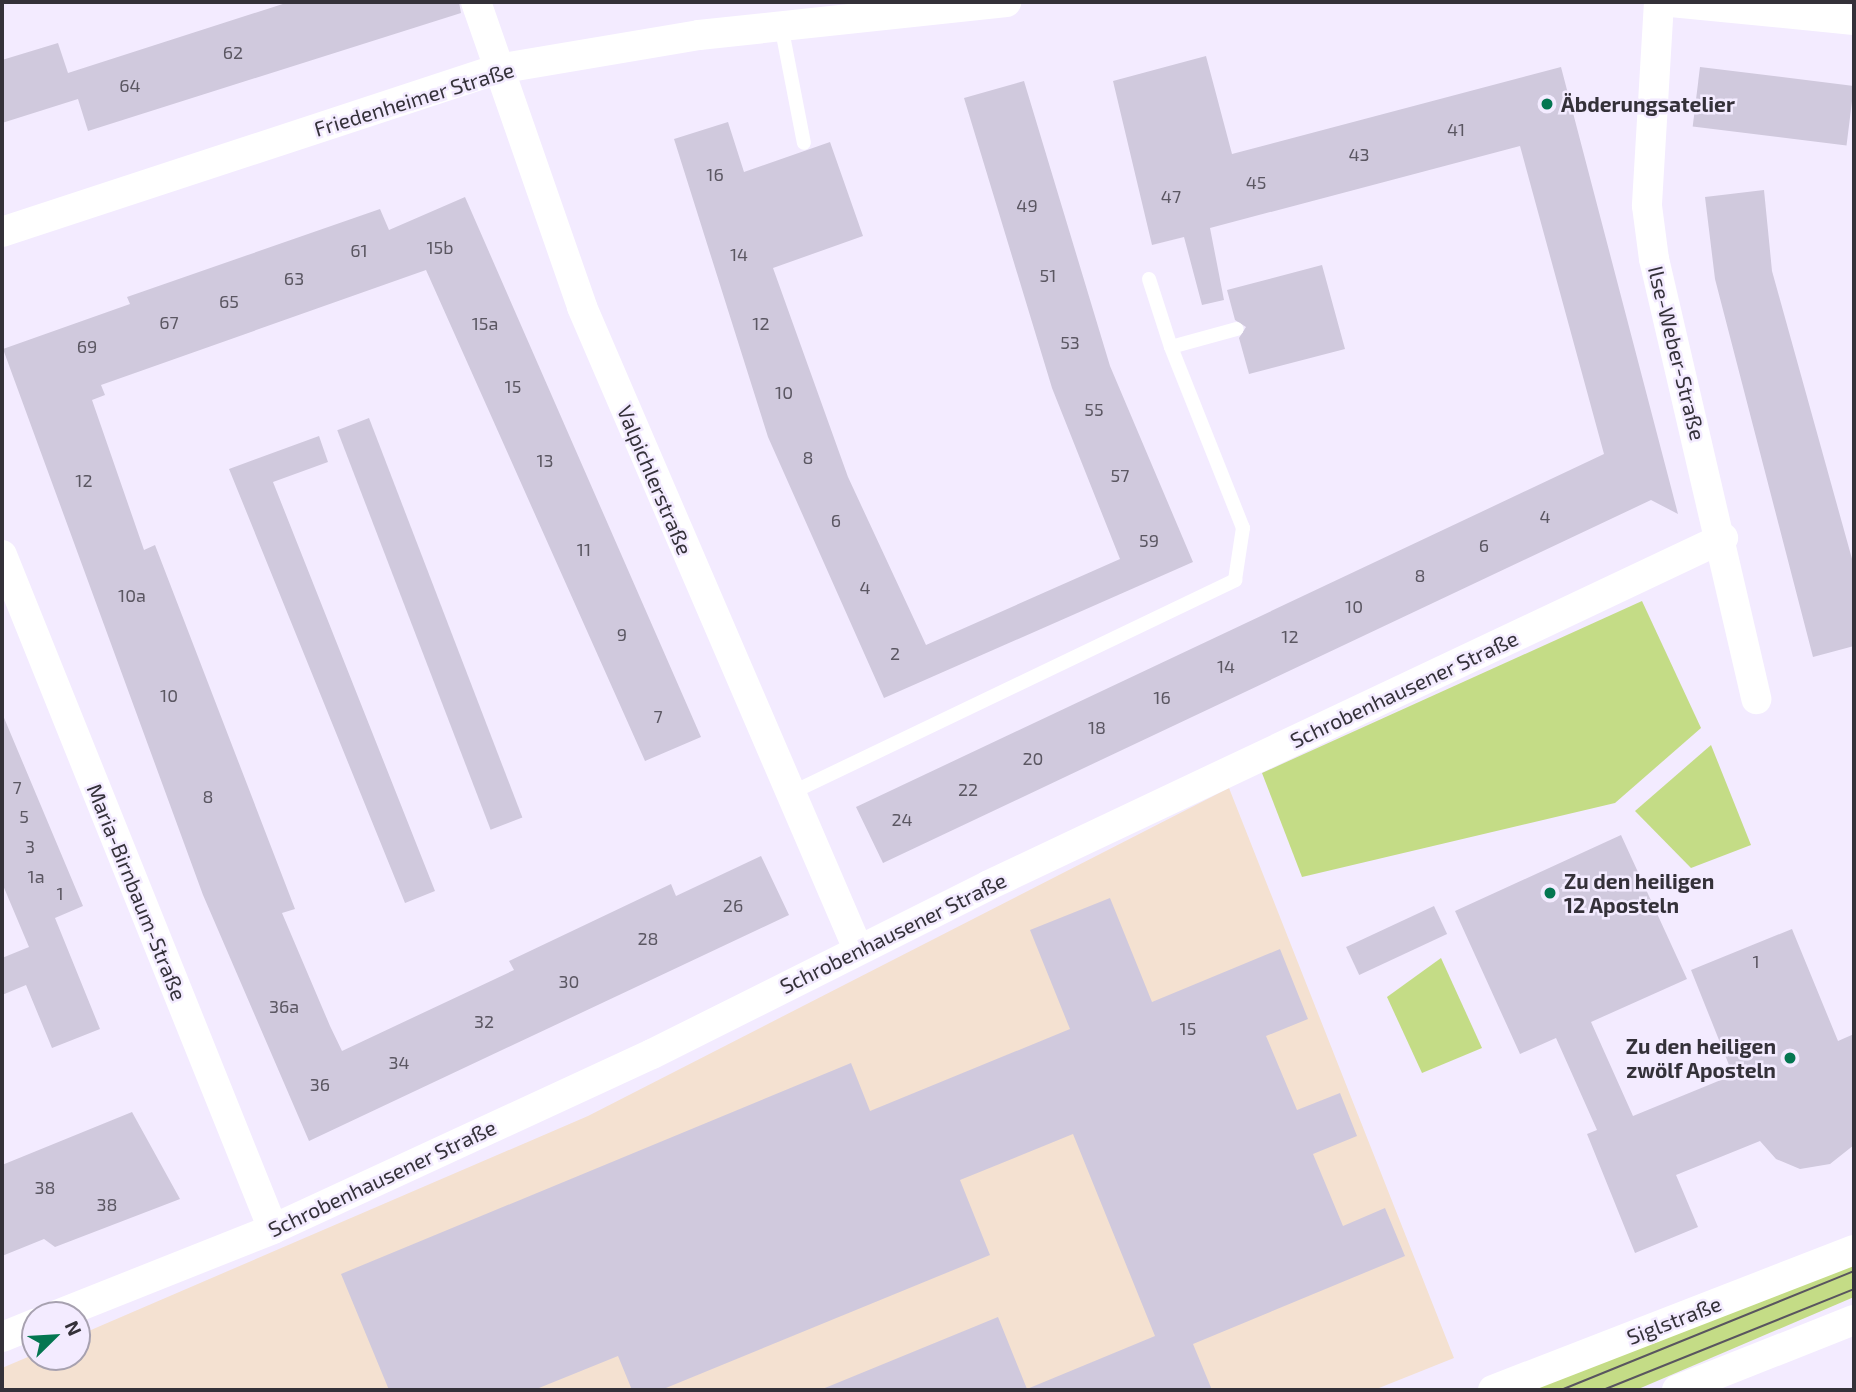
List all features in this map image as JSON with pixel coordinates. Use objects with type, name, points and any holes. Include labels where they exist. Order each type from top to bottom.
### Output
[{"type":"street","name":"Valpichlerstraße","points":[[476,2],[582,307],[789,794],[858,949]]},
{"type":"street","name":"Friedenheimer Straße","points":[[2,232],[498,69],[781,25],[1006,2]]},
{"type":"street","name":"Ilse-Weber-Straße","points":[[1659,2],[1647,206],[1663,298],[1723,538],[1756,699]]},
{"type":"street","points":[[1671,2],[1854,20]]},
{"type":"street","name":"Schrobenhausener Straße","points":[[91,1301],[273,1229],[652,1054],[858,949],[1723,538]]},
{"type":"street","name":"Maria-Birnbaum-Straße","points":[[2,555],[273,1229]]},
{"type":"street","name":"Siglstraße","points":[[1493,1390],[1854,1250]]},
{"type":"street","points":[[1677,1390],[1854,1320]]},
{"type":"street","points":[[2,1337],[21,1330]]},
{"type":"lane","points":[[781,25],[804,143]]},
{"type":"lane","points":[[789,794],[1234,580],[1243,528],[1171,347],[1149,279]]},
{"type":"lane","points":[[1171,347],[1237,329]]},
{"type":"shaded area","points":[[1229,788],[1454,1358],[1374,1390],[2,1390],[2,1368],[21,1360],[21,1371],[91,1371],[91,1330],[588,1116]]},
{"type":"green space","points":[[1642,601],[1701,728],[1615,803],[1302,877],[1262,773]]},
{"type":"green space","points":[[1711,745],[1751,845],[1691,868],[1635,811]]},
{"type":"green space","points":[[1441,958],[1482,1048],[1422,1073],[1387,997]]},
{"type":"green space","points":[[1854,1263],[1854,1297],[1636,1390],[1522,1390]]},
{"type":"building","points":[[289,2],[459,2],[461,13],[88,131],[78,99],[2,123],[2,60],[58,43],[68,73]]},
{"type":"building","points":[[1206,56],[1232,154],[1561,67],[1678,514],[1651,500],[883,863],[856,807],[1604,454],[1520,146],[1210,228],[1224,300],[1202,305],[1184,237],[1152,245],[1113,81]]},
{"type":"building","points":[[1700,67],[1854,86],[1847,145],[1693,127]]},
{"type":"building","points":[[1024,81],[1110,366],[1193,562],[884,698],[768,437],[674,139],[728,122],[744,172],[830,142],[863,236],[773,268],[848,477],[926,645],[1120,559],[1052,388],[964,98]]},
{"type":"building","points":[[1764,190],[1772,271],[1854,566],[1854,646],[1813,657],[1715,279],[1705,197]]},
{"type":"building","points":[[465,197],[701,737],[645,761],[426,270],[101,385],[105,395],[92,400],[144,550],[155,545],[295,909],[282,913],[330,1026],[342,1051],[514,970],[509,961],[671,884],[676,896],[761,856],[789,915],[309,1141],[203,895],[3,349],[130,304],[127,297],[380,209],[389,230]]},
{"type":"building","points":[[1322,265],[1345,349],[1249,374],[1239,338],[1246,327],[1235,320],[1227,290]]},
{"type":"building","points":[[369,418],[522,818],[491,830],[337,430]]},
{"type":"building","points":[[319,436],[328,462],[273,482],[435,891],[405,903],[229,469]]},
{"type":"building","points":[[2,713],[83,906],[55,918],[100,1029],[52,1048],[26,985],[2,995],[2,958],[29,947],[2,883]]},
{"type":"building","points":[[1621,835],[1687,979],[1591,1022],[1633,1116],[1733,1075],[1691,970],[1792,929],[1838,1041],[1854,1034],[1854,1145],[1830,1164],[1800,1169],[1776,1159],[1760,1141],[1676,1175],[1698,1227],[1635,1253],[1587,1134],[1597,1130],[1556,1038],[1520,1054],[1455,911]]},
{"type":"building","points":[[1110,898],[1152,1002],[1280,949],[1308,1019],[1266,1036],[1297,1110],[1340,1093],[1357,1136],[1313,1154],[1343,1226],[1385,1208],[1405,1256],[1193,1344],[1212,1390],[820,1390],[998,1317],[1027,1389],[1155,1336],[1073,1134],[960,1180],[990,1255],[661,1390],[632,1390],[618,1356],[534,1390],[389,1390],[341,1274],[851,1063],[870,1111],[1070,1029],[1030,930]]},
{"type":"building","points":[[1434,906],[1447,934],[1359,975],[1346,947]]},
{"type":"building","points":[[132,1112],[180,1199],[55,1247],[44,1239],[2,1256],[2,1165]]},
{"type":"tram line","points":[[1561,1390],[1854,1271]]},
{"type":"tram line","points":[[1603,1390],[1854,1289]]},
{"type":"place","name":"Äbderungsatelier","points":[[1547,104]]},
{"type":"place","name":"Zu den heiligen 12 Aposteln","points":[[1550,893]]},
{"type":"place","name":"Zu den heiligen zwölf Aposteln","points":[[1790,1058]]}]
